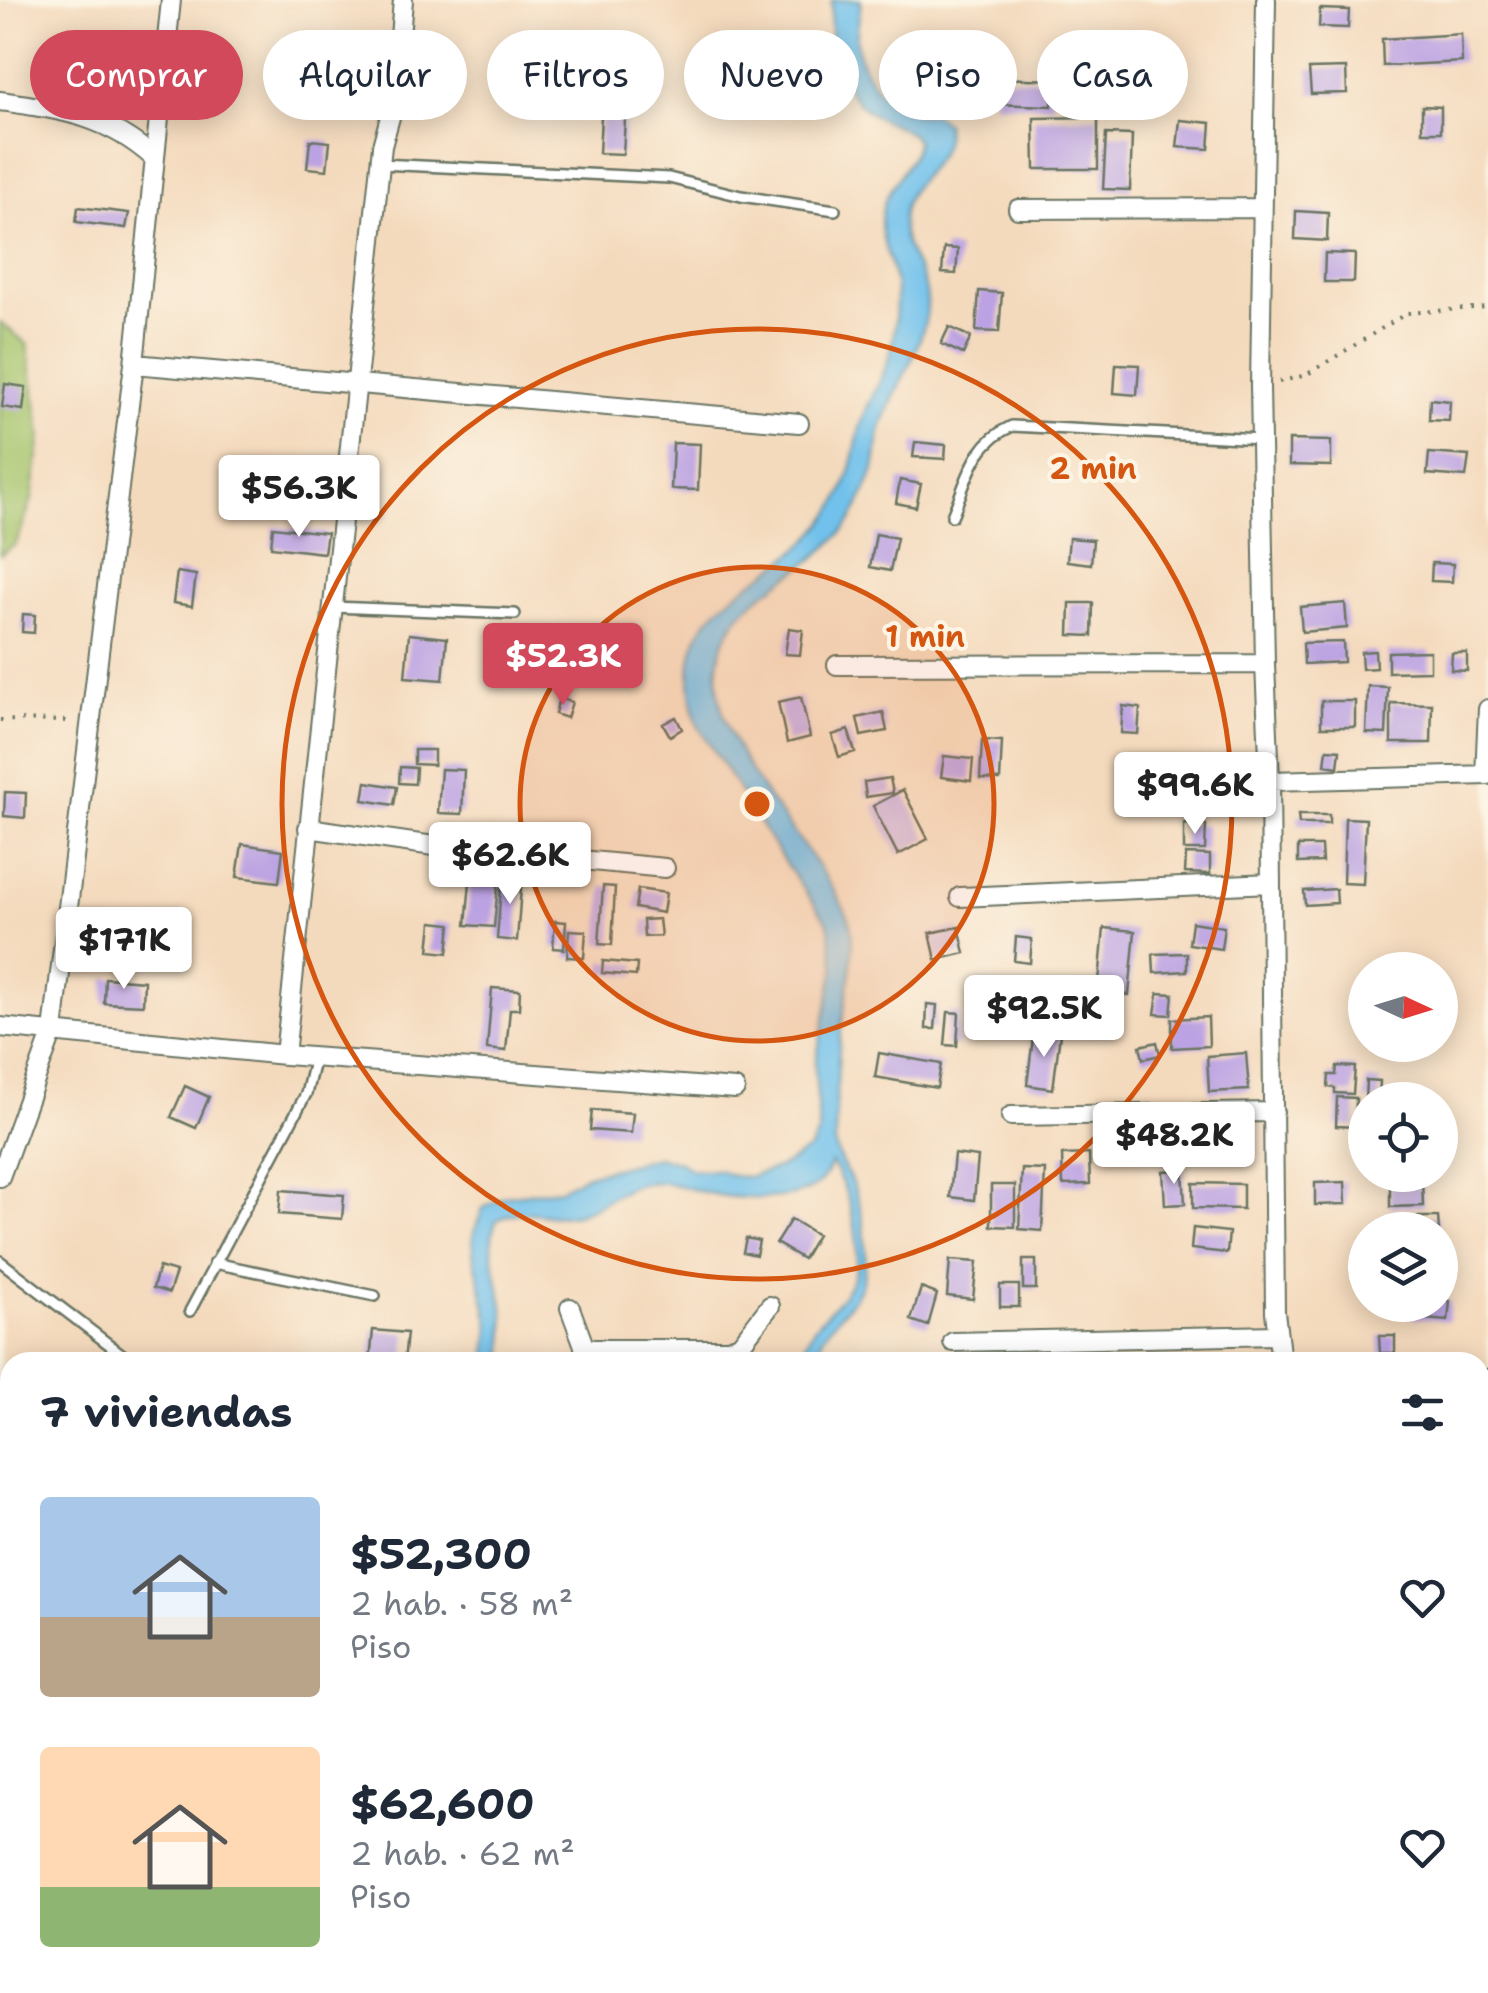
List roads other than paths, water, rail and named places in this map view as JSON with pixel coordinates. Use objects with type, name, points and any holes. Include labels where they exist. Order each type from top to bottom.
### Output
[{"type":"street","points":[[0,1176],[54,1031],[134,364],[170,0]]},
{"type":"street","points":[[284,1055],[383,137],[396,89],[403,0]]},
{"type":"street","points":[[1266,0],[1260,386],[1280,1352]]},
{"type":"street","points":[[0,101],[92,118],[120,131],[154,158]]},
{"type":"street","points":[[1018,210],[1261,208]]},
{"type":"street","points":[[134,364],[798,423]]},
{"type":"street","points":[[838,665],[1264,664]]},
{"type":"street","points":[[1270,782],[1486,775],[1488,709]]},
{"type":"street","points":[[308,828],[434,846],[665,868]]},
{"type":"street","points":[[960,897],[1271,882]]},
{"type":"street","points":[[0,1027],[284,1055],[735,1088]]},
{"type":"street","points":[[1010,1116],[1274,1112]]},
{"type":"street","points":[[668,1352],[740,1345],[770,1306]]},
{"type":"street","points":[[570,1308],[586,1352]]},
{"type":"street","points":[[953,1342],[1277,1335]]},
{"type":"lane","points":[[380,164],[670,178],[741,196],[835,210]]},
{"type":"lane","points":[[952,516],[979,451],[992,435],[1012,426],[1261,439]]},
{"type":"lane","points":[[332,607],[515,614]]},
{"type":"lane","points":[[190,1311],[306,1094],[315,1057]]},
{"type":"lane","points":[[0,1261],[119,1352]]},
{"type":"lane","points":[[214,1263],[375,1296]]},
{"type":"water","points":[[832,0],[861,0],[857,30],[831,30]]},
{"type":"water","points":[[859,54],[879,91],[879,118],[859,103]]},
{"type":"water","points":[[883,120],[945,123],[942,148],[904,208],[903,234],[922,278],[926,316],[916,349],[881,428],[873,473],[842,533],[745,609],[723,644],[718,666],[719,698],[746,764],[833,888],[851,929],[852,959],[840,1036],[835,1142],[862,1215],[862,1281],[817,1352],[804,1352],[808,1337],[843,1295],[855,1272],[854,1222],[831,1163],[822,1180],[810,1189],[782,1197],[734,1197],[667,1183],[641,1184],[580,1213],[517,1213],[496,1221],[492,1253],[504,1314],[504,1348],[504,1352],[487,1352],[490,1326],[473,1252],[473,1235],[483,1208],[505,1196],[561,1189],[584,1176],[656,1157],[680,1162],[692,1170],[719,1170],[748,1177],[781,1167],[810,1149],[819,1131],[815,1065],[835,967],[828,923],[697,724],[690,679],[694,645],[708,620],[728,599],[807,541],[843,492],[862,421],[892,345],[895,286],[881,220],[886,199],[915,150],[917,141]]}]
